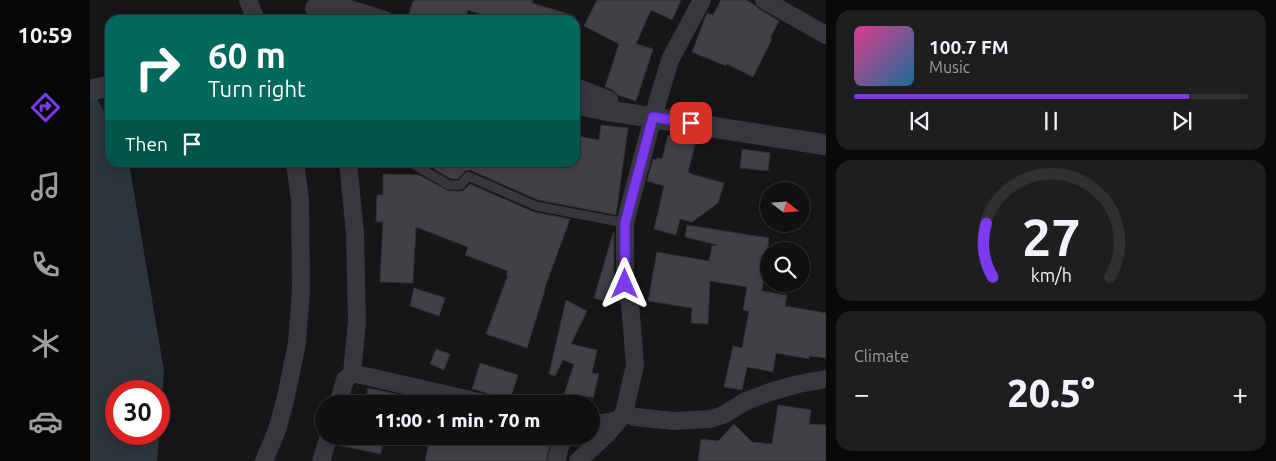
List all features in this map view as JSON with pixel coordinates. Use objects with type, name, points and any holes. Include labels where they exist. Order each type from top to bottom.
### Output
[{"type":"street","points":[[248,0],[254,15]]},
{"type":"street","points":[[578,461],[607,434],[622,416],[635,365],[630,303],[625,284],[625,223],[670,60],[702,0]]},
{"type":"street","points":[[764,0],[826,35]]},
{"type":"street","points":[[314,10],[350,9],[369,15]]},
{"type":"street","points":[[90,90],[105,87]]},
{"type":"street","points":[[580,88],[610,100],[610,111]]},
{"type":"street","points":[[580,105],[826,145]]},
{"type":"street","points":[[264,461],[277,430],[297,343],[301,289],[301,229],[296,167]]},
{"type":"street","points":[[341,395],[345,380],[352,373],[357,322],[355,233],[348,167]]},
{"type":"street","points":[[352,373],[449,395]]},
{"type":"street","points":[[600,422],[622,416],[674,422],[710,419],[746,401],[770,392],[826,379]]},
{"type":"street","points":[[321,461],[326,445]]},
{"type":"street","points":[[556,461],[561,445]]},
{"type":"lane","points":[[420,167],[449,185],[461,185],[468,176],[536,206],[625,223]]},
{"type":"shaded area","points":[[90,85],[105,114],[105,167],[130,167],[164,371],[163,380],[105,380],[105,445],[158,445],[157,461],[90,461]]},
{"type":"building","points":[[533,0],[532,3],[572,15],[484,15],[468,10],[466,15],[409,15],[413,1]]},
{"type":"building","points":[[597,0],[681,0],[672,20],[651,10],[636,44],[653,49],[636,101],[618,95],[613,90],[605,87],[619,44],[584,26]]},
{"type":"building","points":[[721,0],[746,0],[779,21],[753,77],[727,64],[726,66],[692,52],[707,13],[713,15]]},
{"type":"building","points":[[601,125],[628,128],[616,215],[538,200],[470,170],[465,171],[458,179],[451,179],[434,169],[435,167],[580,167],[580,136],[599,140]]},
{"type":"building","points":[[668,135],[696,142],[688,172],[724,183],[718,203],[692,222],[680,219],[676,235],[654,229],[664,186],[647,181],[653,159],[662,159]]},
{"type":"building","points":[[742,149],[770,153],[768,171],[740,168]]},
{"type":"building","points":[[383,174],[419,175],[449,191],[463,191],[470,184],[534,212],[570,219],[544,290],[527,348],[486,334],[508,271],[465,255],[468,247],[416,227],[413,283],[380,282],[383,222],[376,222],[377,195],[383,195]]},
{"type":"building","points":[[687,225],[769,238],[768,242],[760,242],[760,292],[787,295],[785,306],[826,313],[826,358],[809,356],[809,359],[776,353],[773,372],[747,367],[742,390],[724,387],[733,346],[742,348],[749,311],[743,310],[747,287],[710,281],[708,324],[691,323],[692,308],[648,301],[657,252],[709,261],[712,246],[718,245],[685,237]]},
{"type":"building","points":[[613,233],[614,284],[617,296],[614,295],[611,303],[594,298]]},
{"type":"building","points":[[414,288],[445,298],[439,316],[410,306]]},
{"type":"building","points":[[566,300],[587,311],[571,344],[597,350],[592,373],[599,374],[594,395],[564,395],[574,364],[563,360],[555,376],[549,374]]},
{"type":"building","points":[[436,349],[450,354],[444,370],[430,364]]},
{"type":"building","points":[[480,363],[518,375],[511,395],[492,395],[472,389]]},
{"type":"building","points":[[368,388],[401,395],[367,395]]},
{"type":"building","points":[[778,405],[811,410],[809,424],[826,425],[826,461],[698,461],[701,439],[718,441],[734,424],[752,442],[772,444]]},
{"type":"building","points":[[337,445],[382,445],[381,454]]},
{"type":"building","points":[[428,445],[550,445],[546,461],[425,461]]},
{"type":"route","points":[[625,284],[625,223],[653,117],[691,123]]}]
